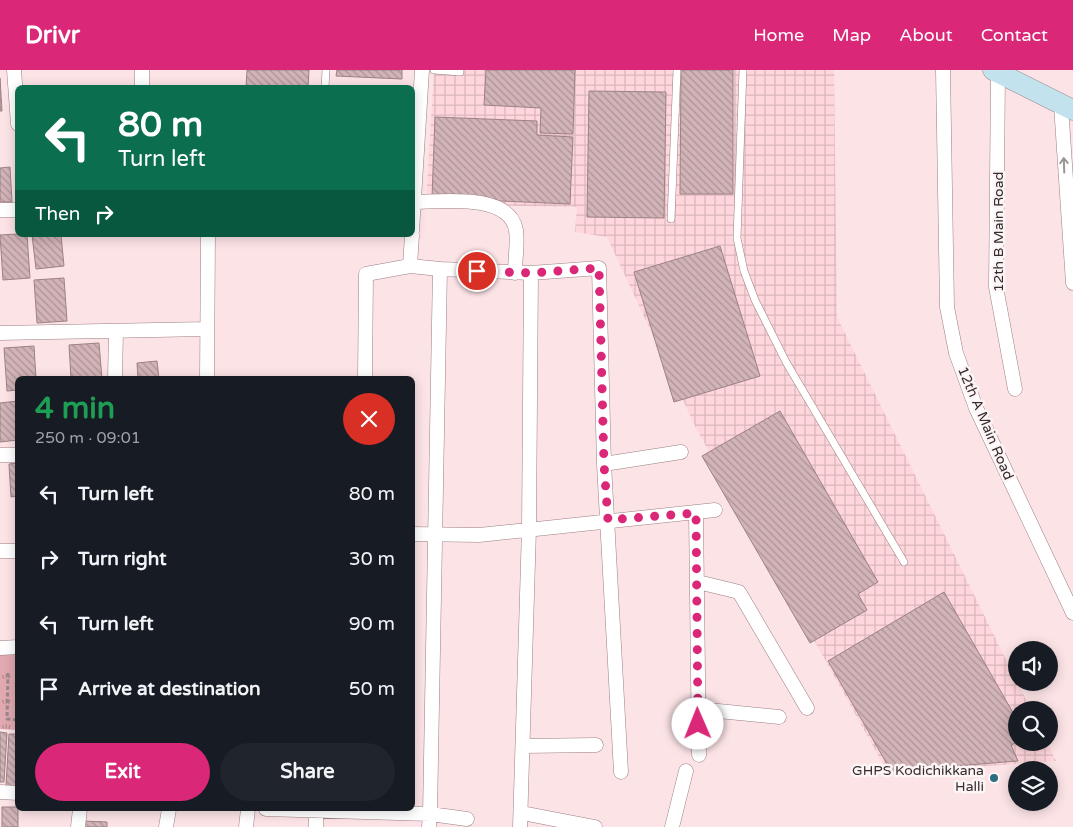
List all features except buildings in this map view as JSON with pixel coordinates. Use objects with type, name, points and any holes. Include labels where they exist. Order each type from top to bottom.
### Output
[{"type":"street","points":[[14,70],[15,85]]},
{"type":"street","points":[[142,70],[142,85]]},
{"type":"street","points":[[415,186],[422,70]]},
{"type":"street","name":"12th A Main Road","points":[[943,70],[947,307],[956,353],[976,408],[1073,613]]},
{"type":"street","points":[[996,72],[1067,108],[1064,175],[1073,283]]},
{"type":"street","name":"12th B Main Road","points":[[996,72],[996,287],[1015,389]]},
{"type":"street","points":[[415,202],[481,202],[499,208],[509,216],[516,229],[515,272]]},
{"type":"street","points":[[0,210],[15,210]]},
{"type":"street","points":[[207,376],[208,237]]},
{"type":"street","points":[[410,266],[412,237]]},
{"type":"street","points":[[365,376],[366,274],[410,266],[531,273],[599,268],[604,464],[621,772]]},
{"type":"street","points":[[429,821],[440,269]]},
{"type":"street","points":[[520,827],[522,813],[529,529],[531,273]]},
{"type":"street","points":[[0,333],[207,329]]},
{"type":"street","points":[[115,376],[116,331]]},
{"type":"street","points":[[604,464],[681,452]]},
{"type":"street","points":[[0,455],[15,455]]},
{"type":"street","points":[[415,534],[480,535],[715,510]]},
{"type":"street","points":[[696,513],[699,755]]},
{"type":"street","points":[[0,551],[15,551]]},
{"type":"street","points":[[698,582],[739,592],[807,708]]},
{"type":"street","points":[[0,648],[15,647]]},
{"type":"street","points":[[698,709],[778,717]]},
{"type":"street","points":[[523,746],[596,745]]},
{"type":"street","points":[[672,827],[686,771]]},
{"type":"street","points":[[0,792],[15,793]]},
{"type":"street","points":[[78,827],[80,811]]},
{"type":"street","points":[[166,827],[169,811]]},
{"type":"street","points":[[246,827],[248,811]]},
{"type":"street","points":[[308,811],[364,820],[429,821],[468,819]]},
{"type":"street","points":[[316,812],[316,827]]},
{"type":"street","points":[[522,813],[595,827]]},
{"type":"lane","points":[[325,85],[326,70]]},
{"type":"lane","points":[[434,70],[460,72],[460,70]]},
{"type":"lane","points":[[671,219],[677,70]]},
{"type":"lane","points":[[743,70],[737,238],[744,271],[755,300],[786,362],[904,562]]},
{"type":"path","points":[[8,673],[7,719],[15,720]]},
{"type":"shaded area","points":[[434,70],[834,70],[837,317],[1008,663],[1008,691],[1022,691],[1027,701],[1008,701],[1008,751],[1051,751],[1056,761],[1008,761],[1008,764],[888,773],[696,428],[607,237],[575,232],[577,207],[426,204]]},
{"type":"green space","points":[[0,648],[15,648],[15,730],[0,729]]},
{"type":"place","name":"GHPS Kodichikkana Halli","points":[[994,778]]},
{"type":"route","points":[[477,271],[531,273],[599,268],[604,464],[608,520],[696,513],[698,724]]}]
